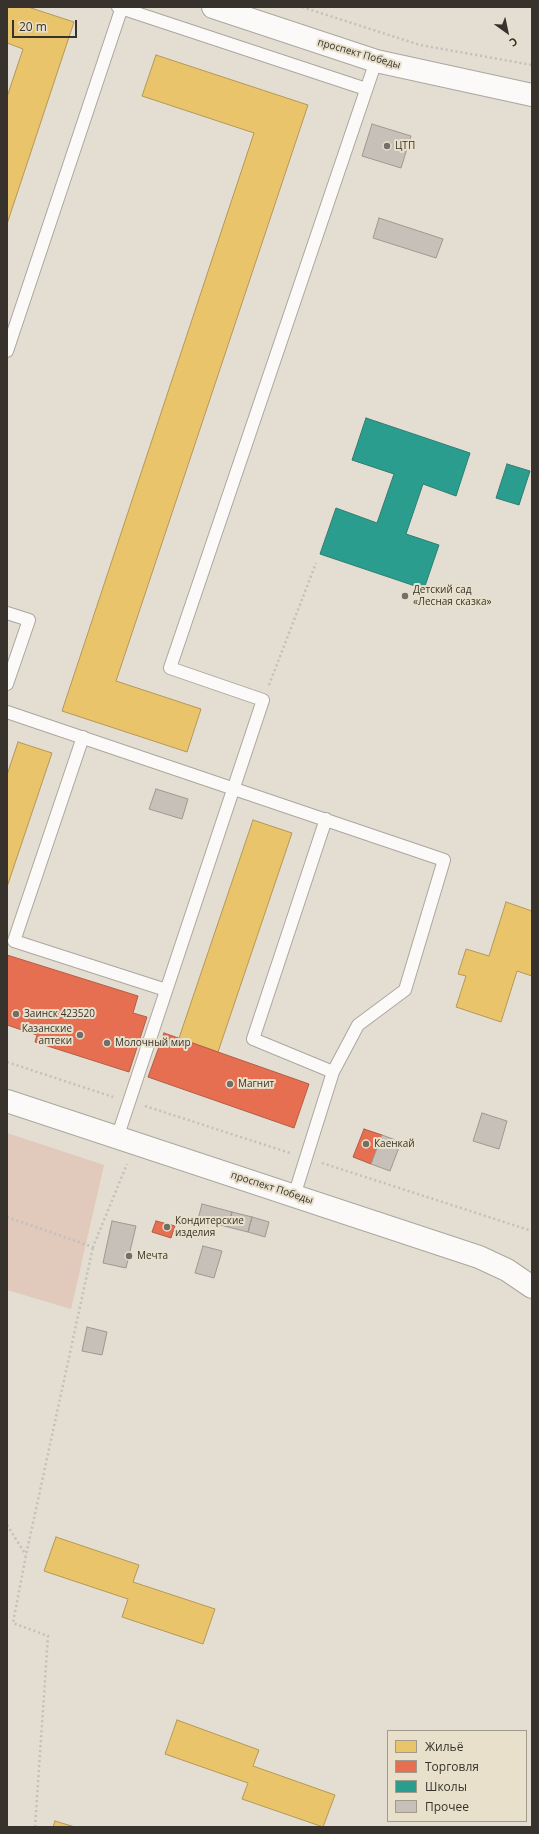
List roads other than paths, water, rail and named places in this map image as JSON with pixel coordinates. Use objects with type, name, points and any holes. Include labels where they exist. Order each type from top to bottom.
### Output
[{"type":"main road","name":"проспект Победы","points":[[213,7],[376,61],[532,95]]},
{"type":"main road","name":"проспект Победы","points":[[7,1101],[478,1257],[508,1270],[532,1287]]},
{"type":"lane","points":[[7,351],[121,7],[366,89]]},
{"type":"lane","points":[[126,1141],[129,1102],[262,700],[170,668],[376,61]]},
{"type":"lane","points":[[7,613],[29,620],[7,684]]},
{"type":"lane","points":[[7,712],[444,860],[405,990],[358,1025],[333,1072],[294,1196]]},
{"type":"lane","points":[[83,737],[14,941],[166,990]]},
{"type":"lane","points":[[326,819],[253,1039],[333,1072]]},
{"type":"place","name":"ЦТП","points":[[387,146]]},
{"type":"place","name":"Детский сад «Лесная сказка»","points":[[405,596]]},
{"type":"place","name":"Заинск 423520","points":[[16,1014]]},
{"type":"place","name":"Казанские аптеки","points":[[80,1035]]},
{"type":"place","name":"Молочный мир","points":[[107,1043]]},
{"type":"place","name":"Магнит","points":[[230,1084]]},
{"type":"place","name":"Каенкай","points":[[366,1144]]},
{"type":"place","name":"Кондитерские изделия","points":[[167,1227]]},
{"type":"place","name":"Мечта","points":[[129,1256]]}]
